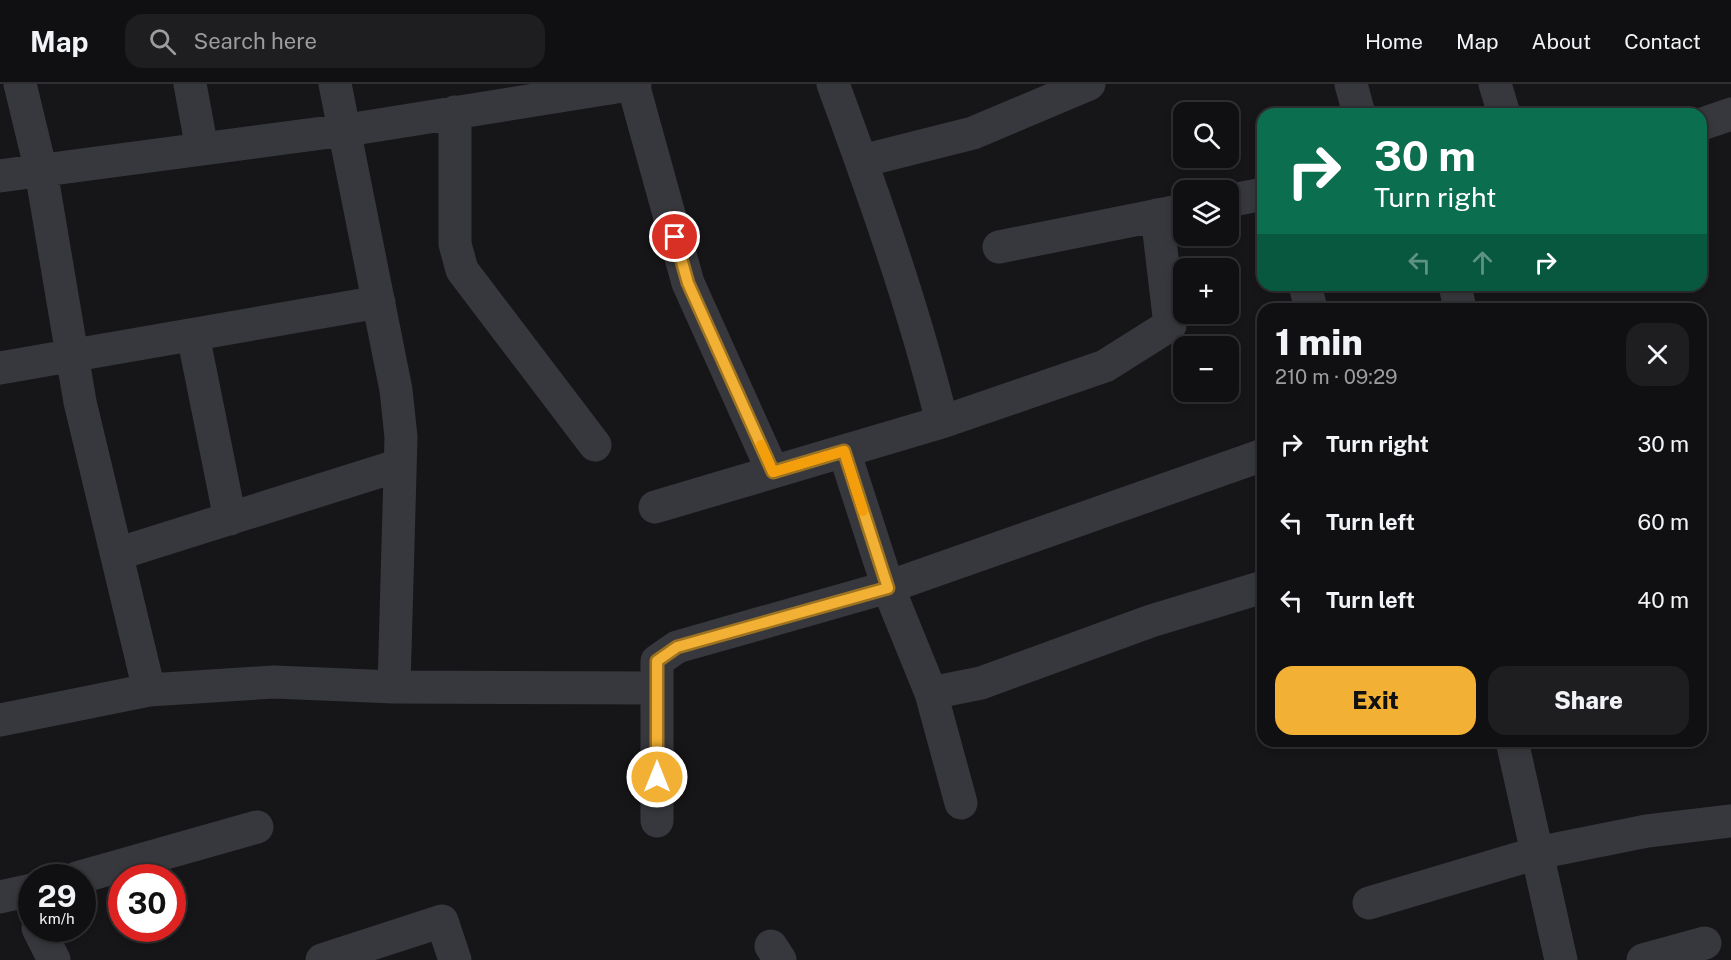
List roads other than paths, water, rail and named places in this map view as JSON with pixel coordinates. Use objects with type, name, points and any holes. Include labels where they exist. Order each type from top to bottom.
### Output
[{"type":"street","points":[[20,84],[40,171],[80,402],[149,690]]},
{"type":"street","points":[[190,84],[202,149]]},
{"type":"street","points":[[335,84],[396,390],[401,437],[394,687]]},
{"type":"street","points":[[0,176],[345,130],[456,112],[519,93],[634,84],[688,283],[773,472]]},
{"type":"street","points":[[833,84],[862,161],[930,375],[942,422]]},
{"type":"street","points":[[862,161],[973,133],[1089,84]]},
{"type":"street","points":[[1351,84],[1357,108]]},
{"type":"street","points":[[1496,84],[1502,108]]},
{"type":"street","points":[[456,112],[455,244],[462,270],[595,445]]},
{"type":"street","points":[[1707,121],[1731,114]]},
{"type":"street","points":[[1239,199],[1257,195]]},
{"type":"street","points":[[655,507],[942,422],[1106,366],[1170,326],[1170,213],[999,248]]},
{"type":"street","points":[[0,368],[379,302]]},
{"type":"street","points":[[192,335],[230,519]]},
{"type":"street","points":[[844,451],[888,588],[931,693],[961,803]]},
{"type":"street","points":[[657,821],[657,661],[677,647],[888,588],[1257,456]]},
{"type":"street","points":[[117,554],[400,465]]},
{"type":"street","points":[[931,693],[981,683],[1151,621],[1257,589]]},
{"type":"street","points":[[0,720],[149,690],[274,682],[394,687],[657,688]]},
{"type":"street","points":[[1513,747],[1561,960]]},
{"type":"street","points":[[1369,903],[1537,853],[1647,831],[1731,821]]},
{"type":"street","points":[[96,872],[257,827]]},
{"type":"street","points":[[322,960],[442,921],[455,960]]},
{"type":"street","points":[[45,942],[54,960]]},
{"type":"street","points":[[1643,960],[1705,943]]}]
